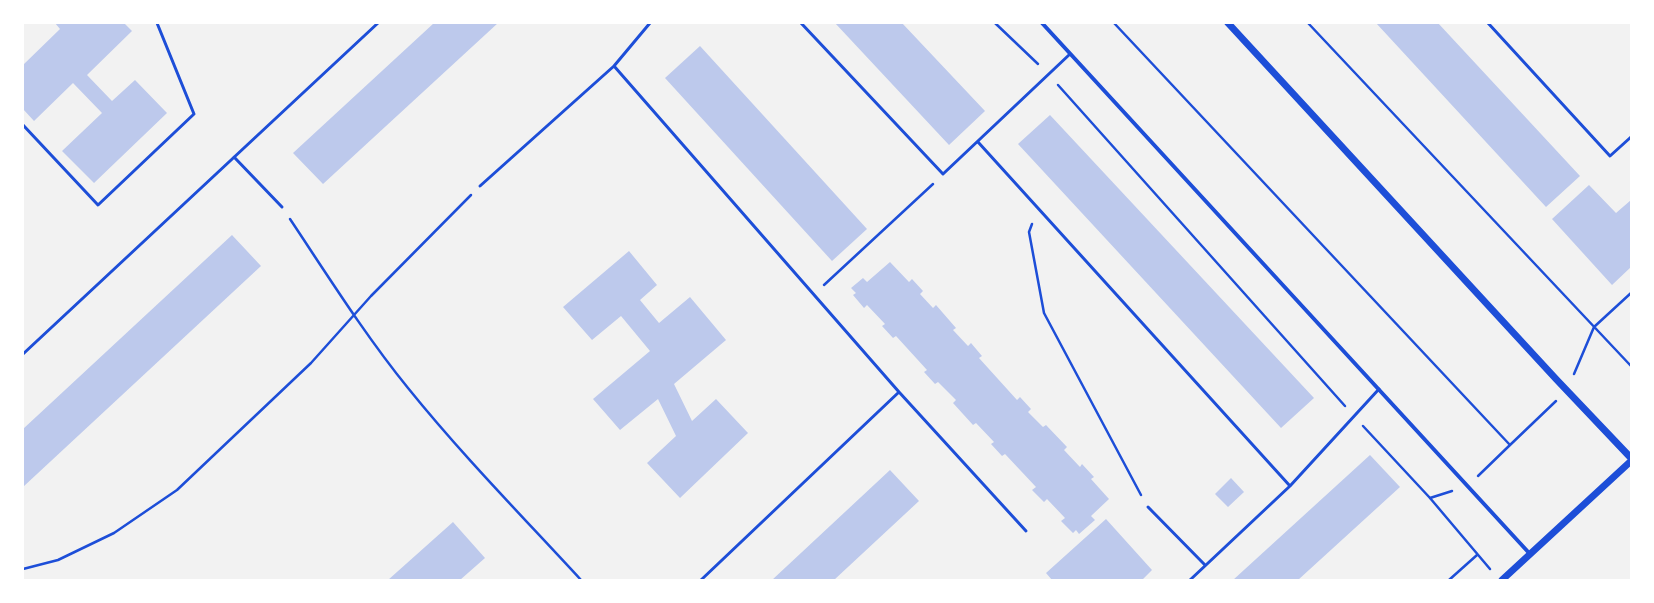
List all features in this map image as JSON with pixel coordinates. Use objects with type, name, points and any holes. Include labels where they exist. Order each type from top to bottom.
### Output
[{"type":"street","points":[[1042,23],[1530,554]]},
{"type":"street","points":[[1228,23],[1556,379],[1631,458]]},
{"type":"street","points":[[1502,580],[1631,461]]},
{"type":"lane","points":[[23,125],[98,205],[194,114],[157,23]]},
{"type":"lane","points":[[23,354],[378,23]]},
{"type":"lane","points":[[480,186],[614,66],[650,23]]},
{"type":"lane","points":[[801,23],[944,174],[1070,54]]},
{"type":"lane","points":[[1488,23],[1610,156],[1631,137]]},
{"type":"lane","points":[[614,66],[898,392],[1026,531]]},
{"type":"lane","points":[[978,142],[1290,486]]},
{"type":"lane","points":[[234,157],[282,207]]},
{"type":"lane","points":[[1190,580],[1290,486],[1379,389]]},
{"type":"lane","points":[[701,580],[898,392]]},
{"type":"lane","points":[[1148,507],[1205,565]]},
{"type":"path","points":[[995,23],[1016,45],[1048,74],[1354,417],[1430,498],[1491,570]]},
{"type":"path","points":[[1114,23],[1510,445],[1468,486],[1430,498]]},
{"type":"path","points":[[1308,23],[1631,366]]},
{"type":"path","points":[[814,295],[944,174]]},
{"type":"path","points":[[23,569],[58,560],[114,533],[177,490],[311,363],[371,296],[480,186]]},
{"type":"path","points":[[282,207],[354,315],[407,388],[464,453],[581,580]]},
{"type":"path","points":[[1037,208],[1029,232],[1044,313],[1148,507]]},
{"type":"path","points":[[1594,327],[1631,293]]},
{"type":"path","points":[[1449,580],[1477,555]]},
{"type":"building","points":[[55,23],[124,23],[132,31],[87,75],[112,101],[135,80],[167,113],[94,183],[62,151],[102,113],[73,83],[34,121],[23,109],[23,65],[60,29]]},
{"type":"building","points":[[434,23],[498,23],[323,184],[293,153]]},
{"type":"building","points":[[835,23],[902,23],[985,111],[949,145]]},
{"type":"building","points":[[1376,23],[1438,23],[1580,176],[1546,207]]},
{"type":"building","points":[[700,46],[867,229],[832,261],[665,78]]},
{"type":"building","points":[[1050,115],[1314,398],[1281,428],[1018,144]]},
{"type":"building","points":[[1589,185],[1616,213],[1631,200],[1631,267],[1612,285],[1552,219]]},
{"type":"building","points":[[232,235],[261,266],[23,487],[23,429]]},
{"type":"building","points":[[629,251],[657,285],[640,300],[659,323],[690,297],[726,340],[674,384],[692,421],[716,399],[748,433],[680,498],[647,463],[676,436],[658,399],[620,430],[593,399],[650,351],[621,316],[592,340],[563,307]]},
{"type":"building","points":[[890,262],[909,282],[912,279],[923,291],[920,294],[933,308],[936,305],[956,328],[953,330],[968,346],[971,343],[982,356],[979,358],[1017,400],[1020,397],[1031,409],[1028,412],[1043,427],[1046,425],[1067,447],[1064,450],[1080,467],[1082,464],[1094,477],[1091,479],[1109,499],[1091,516],[1095,520],[1079,534],[1076,530],[1073,533],[1061,521],[1065,518],[1047,499],[1044,502],[1032,490],[1036,487],[1005,454],[1002,456],[991,444],[994,442],[976,423],[973,425],[953,403],[956,400],[938,382],[935,384],[924,372],[927,370],[896,336],[893,338],[882,326],[885,324],[867,305],[864,308],[853,295],[856,293],[851,288],[863,278],[867,282]]},
{"type":"building","points":[[1370,455],[1400,487],[1298,580],[1233,580]]},
{"type":"building","points":[[890,470],[919,501],[834,580],[772,580]]},
{"type":"building","points":[[1231,478],[1244,492],[1228,507],[1215,494]]},
{"type":"building","points":[[1106,519],[1152,570],[1142,580],[1052,580],[1046,573]]},
{"type":"building","points":[[453,522],[485,558],[460,580],[388,580]]}]
